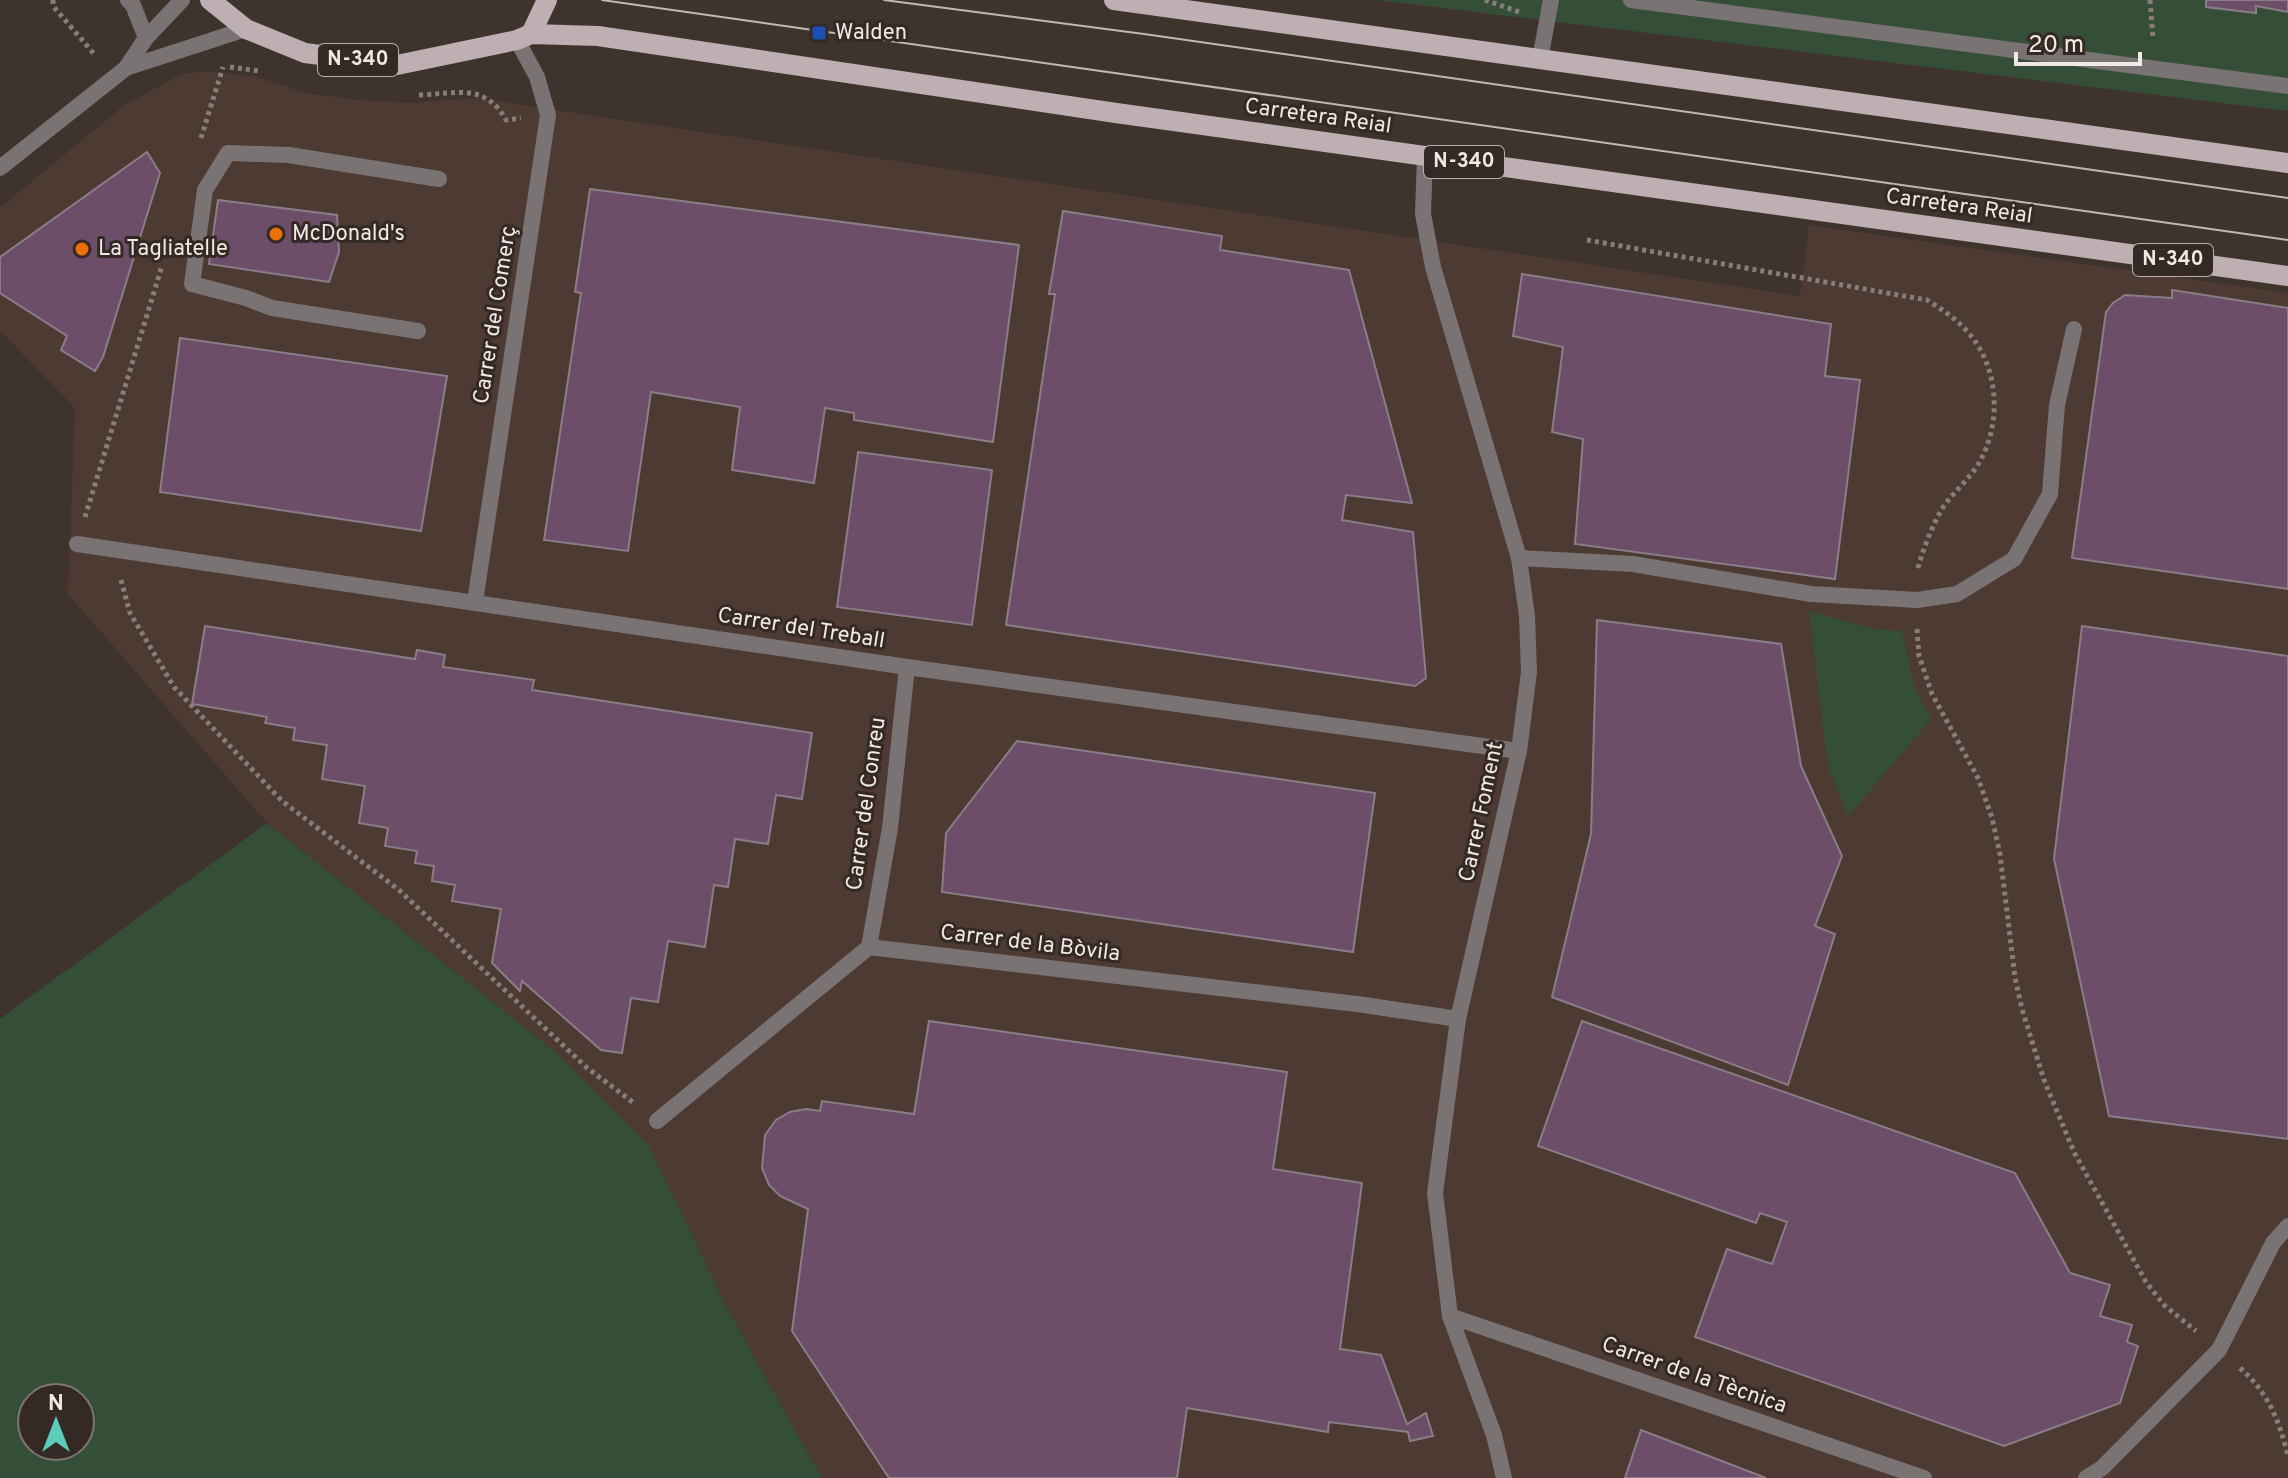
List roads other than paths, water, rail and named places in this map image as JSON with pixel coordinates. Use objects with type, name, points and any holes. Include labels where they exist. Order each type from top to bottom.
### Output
[{"type":"main road","name":"Carretera Reial","points":[[210,0],[246,29],[305,53],[397,65],[524,37],[598,36],[1100,111],[2288,276]]},
{"type":"main road","points":[[524,37],[547,0]]},
{"type":"main road","points":[[1114,0],[2288,163]]},
{"type":"street","points":[[128,0],[146,38]]},
{"type":"street","points":[[0,168],[126,68],[146,38],[182,0]]},
{"type":"street","points":[[1540,59],[1551,0]]},
{"type":"street","points":[[1631,0],[2288,86]]},
{"type":"street","points":[[126,68],[246,29]]},
{"type":"street","name":"Carrer del Comerç","points":[[475,602],[548,115],[524,37]]},
{"type":"street","points":[[418,331],[272,308],[192,284],[205,190],[228,153],[289,155],[439,179]]},
{"type":"street","name":"Carrer Foment","points":[[1425,156],[1423,214],[1433,267],[1519,558],[1527,616],[1529,672],[1519,751],[1458,1019],[1435,1193],[1450,1316],[1494,1435],[1504,1478]]},
{"type":"street","points":[[1519,558],[1633,564],[1811,594],[1917,600],[1957,594],[2014,559],[2050,494],[2057,405],[2074,329]]},
{"type":"street","name":"Carrer del Treball","points":[[77,544],[907,667],[1519,751]]},
{"type":"street","name":"Carrer del Conreu","points":[[869,947],[890,828],[907,667]]},
{"type":"street","points":[[657,1121],[869,947]]},
{"type":"street","name":"Carrer de la Bòvila","points":[[869,947],[1357,1004],[1458,1019]]},
{"type":"street","points":[[2086,1478],[2102,1468],[2219,1350],[2273,1243],[2288,1226]]},
{"type":"street","name":"Carrer de la Tècnica","points":[[1450,1316],[1924,1478]]},
{"type":"tram line","points":[[602,0],[2288,240]]},
{"type":"tram line","points":[[884,0],[1144,34],[2288,198]]},
{"type":"place","name":"Walden","points":[[819,33]]},
{"type":"place","name":"McDonald's","points":[[276,234]]},
{"type":"place","name":"La Tagliatelle","points":[[82,249]]}]
